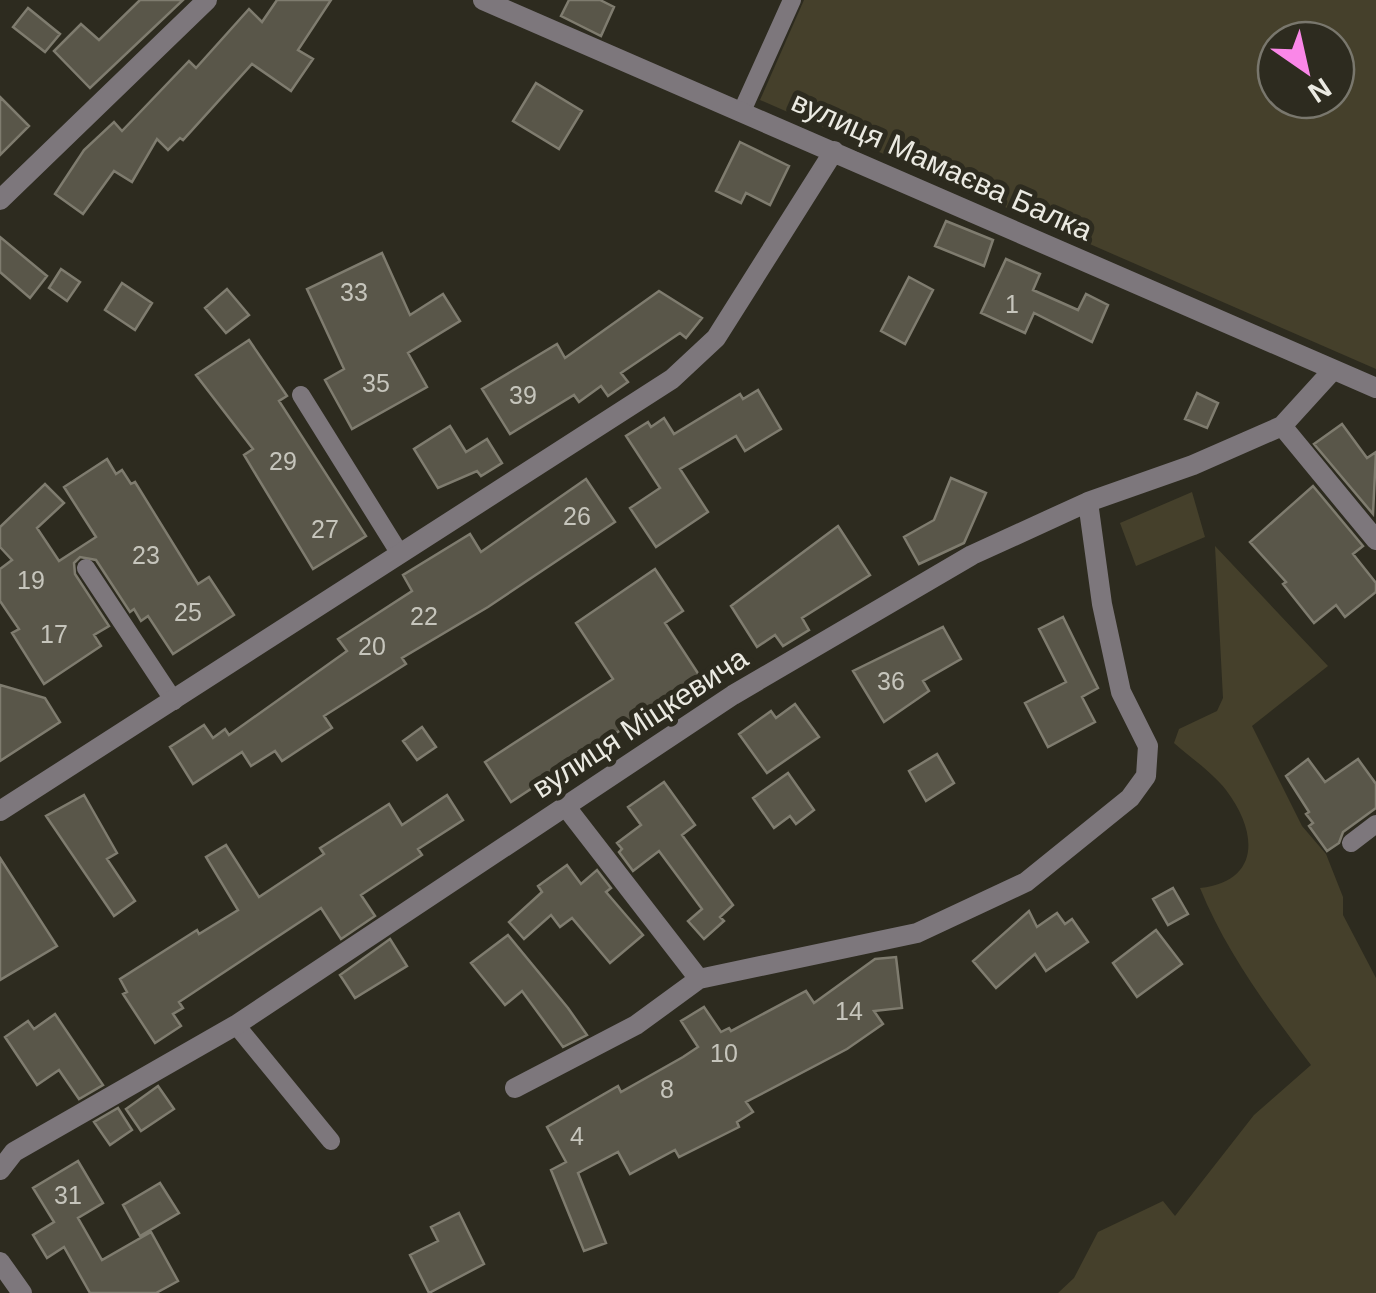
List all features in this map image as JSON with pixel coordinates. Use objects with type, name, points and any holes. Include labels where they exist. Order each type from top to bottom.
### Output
[{"type":"street","points":[[0,200],[206,0]]},
{"type":"street","name":"вулиця Мамаєва Балка","points":[[483,0],[539,28],[834,151],[1376,388]]},
{"type":"street","points":[[0,812],[672,379],[716,338],[834,151]]},
{"type":"street","name":"вулиця Міцкевича","points":[[0,1170],[14,1152],[236,1025],[732,695],[972,555],[1088,502],[1193,465],[1282,426],[1333,370]]},
{"type":"street","points":[[1282,426],[1376,540]]},
{"type":"street","points":[[515,1088],[636,1026],[699,979],[917,933],[1026,882],[1130,798],[1146,776],[1148,746],[1121,692],[1102,604],[1088,502]]},
{"type":"street","points":[[566,807],[699,979]]},
{"type":"street","points":[[0,1262],[22,1293]]},
{"type":"lane","points":[[742,112],[792,0]]},
{"type":"lane","points":[[301,395],[400,554]]},
{"type":"lane","points":[[86,568],[174,701]]},
{"type":"lane","points":[[1351,843],[1376,824]]},
{"type":"lane","points":[[236,1025],[331,1141]]},
{"type":"shaded area","points":[[804,0],[1376,0],[1376,369],[760,100]]},
{"type":"shaded area","points":[[1192,492],[1205,537],[1136,566],[1120,523]]},
{"type":"shaded area","points":[[1215,546],[1328,666],[1252,726],[1302,826],[1326,854],[1343,897],[1343,915],[1376,978],[1376,1293],[1058,1293],[1074,1278],[1098,1232],[1163,1201],[1175,1216],[1254,1115],[1311,1065],[1235,958],[1200,888],[1234,876],[1248,852],[1248,838],[1237,806],[1208,772],[1174,743],[1179,729],[1217,711],[1223,698]]},
{"type":"building","points":[[140,0],[183,0],[90,88],[54,51],[81,24],[99,40]]},
{"type":"building","points":[[277,0],[331,0],[298,50],[313,59],[291,91],[252,64],[183,140],[180,138],[168,150],[157,139],[132,182],[114,171],[83,214],[55,194],[84,150],[114,122],[122,131],[189,61],[196,68],[249,9],[262,22]]},
{"type":"building","points":[[569,0],[600,0],[614,7],[601,36],[561,16]]},
{"type":"building","points":[[28,8],[60,34],[45,52],[13,27]]},
{"type":"building","points":[[536,83],[582,111],[559,149],[513,121]]},
{"type":"building","points":[[0,97],[29,126],[0,155]]},
{"type":"building","points":[[740,142],[789,166],[770,205],[746,193],[741,203],[716,191]]},
{"type":"building","points":[[946,221],[993,240],[984,266],[935,246]]},
{"type":"building","points":[[0,237],[47,276],[30,298],[0,272]]},
{"type":"building","points":[[382,253],[410,315],[443,294],[460,321],[408,353],[427,387],[352,429],[325,380],[344,369],[307,289]]},
{"type":"building","points":[[1006,259],[1040,274],[1033,290],[1078,310],[1086,294],[1108,305],[1092,342],[1034,313],[1025,333],[981,313]]},
{"type":"building","points":[[61,269],[80,282],[67,301],[49,288]]},
{"type":"building","points":[[909,277],[933,290],[905,344],[881,331]]},
{"type":"building","points":[[122,283],[152,303],[135,330],[105,310]]},
{"type":"building","points":[[227,289],[249,315],[226,333],[205,308]]},
{"type":"building","points":[[659,291],[702,318],[686,338],[680,333],[621,373],[628,382],[608,396],[601,386],[579,402],[574,395],[510,434],[482,389],[557,344],[565,358]]},
{"type":"building","points":[[249,340],[287,396],[279,401],[366,536],[313,569],[244,455],[253,449],[196,375]]},
{"type":"building","points":[[758,390],[781,429],[745,451],[736,436],[680,469],[708,512],[656,547],[630,508],[660,488],[626,436],[648,422],[651,427],[664,418],[674,434],[740,394],[743,399]]},
{"type":"building","points":[[1197,393],[1218,403],[1207,428],[1185,419]]},
{"type":"building","points":[[1342,424],[1367,458],[1376,452],[1373,514],[1314,444]]},
{"type":"building","points":[[450,426],[466,452],[487,439],[502,463],[481,476],[477,471],[438,488],[414,449]]},
{"type":"building","points":[[107,459],[116,474],[122,470],[131,484],[135,482],[198,584],[209,577],[234,615],[173,654],[148,616],[141,621],[134,609],[130,612],[96,560],[80,557],[74,563],[75,574],[109,626],[94,635],[101,646],[44,684],[12,633],[19,629],[0,601],[0,569],[12,560],[0,547],[0,527],[45,484],[64,503],[37,528],[59,561],[96,537],[64,487]]},
{"type":"building","points":[[951,478],[986,493],[964,543],[919,564],[904,537],[934,520]]},
{"type":"building","points":[[586,479],[615,522],[488,607],[402,658],[406,664],[324,716],[332,728],[282,761],[275,751],[251,766],[242,752],[193,784],[170,747],[204,725],[213,738],[225,729],[229,735],[347,651],[338,639],[412,591],[403,575],[470,534],[481,552]]},
{"type":"building","points":[[1313,486],[1363,546],[1353,554],[1376,583],[1376,592],[1345,617],[1336,605],[1314,623],[1283,584],[1286,582],[1250,542]]},
{"type":"building","points":[[838,526],[870,575],[802,618],[809,630],[783,646],[775,635],[757,647],[731,606]]},
{"type":"building","points":[[655,569],[683,611],[665,623],[703,681],[665,707],[662,703],[511,802],[485,762],[613,679],[576,623]]},
{"type":"building","points":[[1063,617],[1098,688],[1082,697],[1095,722],[1048,747],[1025,703],[1066,682],[1039,629]]},
{"type":"building","points":[[943,627],[961,659],[923,681],[929,691],[884,722],[853,671]]},
{"type":"building","points":[[0,685],[45,698],[60,722],[0,761]]},
{"type":"building","points":[[795,704],[819,737],[767,773],[739,734],[771,711],[776,718]]},
{"type":"building","points":[[422,727],[436,747],[417,760],[403,741]]},
{"type":"building","points":[[937,754],[954,783],[926,801],[909,771]]},
{"type":"building","points":[[1308,759],[1325,782],[1358,759],[1376,784],[1376,808],[1343,832],[1339,843],[1327,851],[1309,826],[1313,823],[1306,814],[1309,812],[1286,776]]},
{"type":"building","points":[[788,773],[814,810],[796,824],[790,816],[774,828],[753,798]]},
{"type":"building","points":[[664,782],[695,825],[682,835],[733,905],[720,917],[724,921],[704,939],[688,921],[702,909],[659,851],[633,871],[619,852],[622,849],[617,843],[641,825],[628,807]]},
{"type":"building","points":[[84,795],[117,853],[107,859],[135,901],[114,916],[46,816]]},
{"type":"building","points":[[447,795],[463,820],[418,849],[422,855],[361,895],[375,916],[341,939],[321,908],[179,1002],[183,1008],[173,1014],[181,1026],[155,1043],[123,994],[127,992],[120,979],[197,930],[199,934],[238,910],[206,857],[226,845],[259,897],[324,854],[320,848],[389,804],[402,825]]},
{"type":"building","points":[[0,858],[57,946],[0,980]]},
{"type":"building","points":[[567,865],[581,884],[597,870],[611,888],[606,892],[643,935],[610,963],[572,918],[560,927],[551,915],[524,939],[509,922],[542,892],[538,886]]},
{"type":"building","points":[[1173,888],[1188,914],[1168,925],[1153,899]]},
{"type":"building","points":[[1029,911],[1037,927],[1057,913],[1065,924],[1072,919],[1088,942],[1046,971],[1035,954],[996,988],[973,961]]},
{"type":"building","points":[[1156,930],[1182,964],[1137,997],[1113,963]]},
{"type":"building","points":[[508,935],[587,1035],[563,1047],[522,991],[505,1005],[471,963]]},
{"type":"building","points":[[390,939],[407,966],[355,998],[340,975]]},
{"type":"building","points":[[896,957],[902,1008],[874,1011],[883,1024],[847,1049],[746,1102],[753,1112],[737,1122],[739,1127],[679,1157],[675,1150],[630,1174],[618,1152],[578,1173],[606,1243],[584,1251],[551,1170],[566,1162],[547,1127],[618,1086],[621,1092],[698,1047],[681,1021],[704,1007],[721,1032],[729,1028],[731,1031],[806,991],[814,1003],[875,959]]},
{"type":"building","points":[[55,1014],[103,1085],[79,1099],[59,1070],[37,1085],[5,1037],[28,1021],[34,1029]]},
{"type":"building","points":[[158,1086],[174,1109],[141,1131],[126,1109]]},
{"type":"building","points":[[118,1108],[132,1130],[110,1145],[94,1122]]},
{"type":"building","points":[[78,1161],[103,1203],[78,1218],[102,1260],[151,1232],[178,1281],[156,1293],[90,1293],[64,1247],[47,1258],[33,1235],[54,1222],[33,1188]]},
{"type":"building","points":[[160,1183],[179,1213],[140,1236],[123,1205]]},
{"type":"building","points":[[459,1213],[484,1264],[429,1293],[410,1255],[438,1241],[431,1227]]}]
